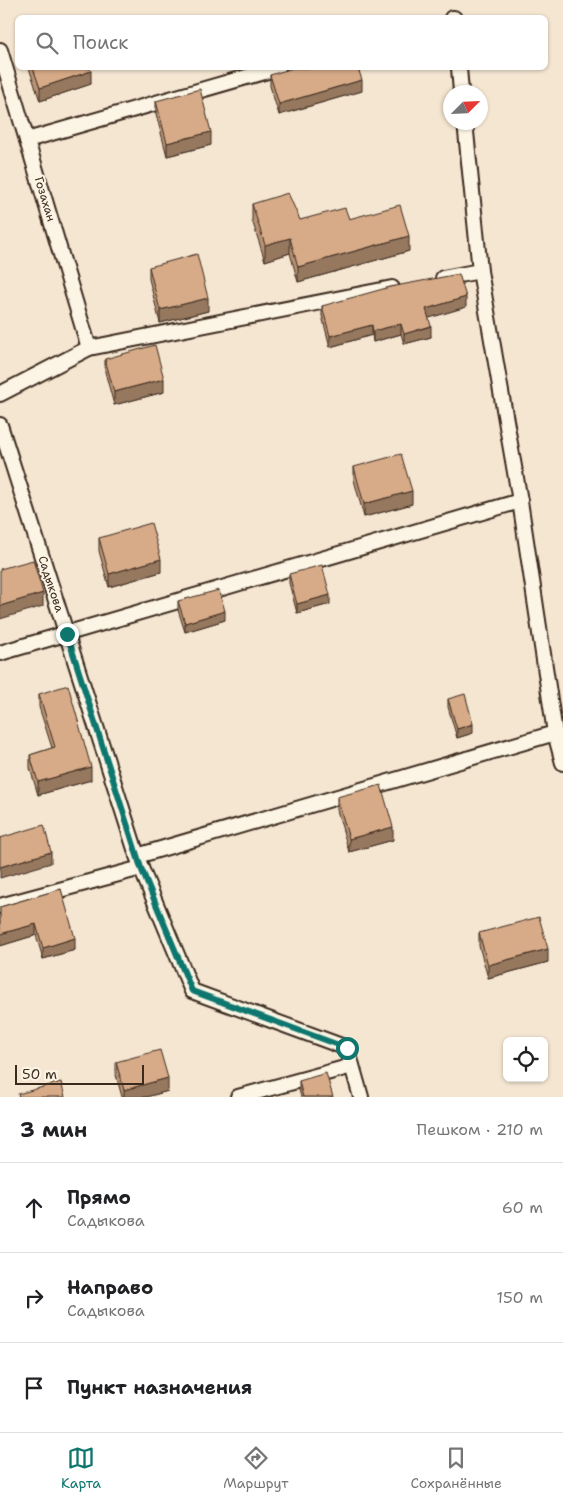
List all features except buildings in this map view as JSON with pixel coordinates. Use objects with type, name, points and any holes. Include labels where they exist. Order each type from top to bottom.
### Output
[{"type":"street","name":"Гозахан","points":[[0,50],[89,348]]},
{"type":"street","points":[[27,140],[271,70]]},
{"type":"street","points":[[459,70],[461,85]]},
{"type":"street","points":[[465,130],[480,271],[520,501],[555,733],[563,763]]},
{"type":"street","points":[[431,280],[480,271]]},
{"type":"street","points":[[0,394],[89,348],[402,286]]},
{"type":"street","name":"Садыкова","points":[[0,425],[139,862],[192,991],[347,1048],[361,1097]]},
{"type":"street","points":[[0,653],[520,501]]},
{"type":"street","points":[[0,906],[555,733]]},
{"type":"street","points":[[238,1097],[352,1066]]},
{"type":"route","points":[[67,634],[141,868],[192,991],[347,1048]]}]
